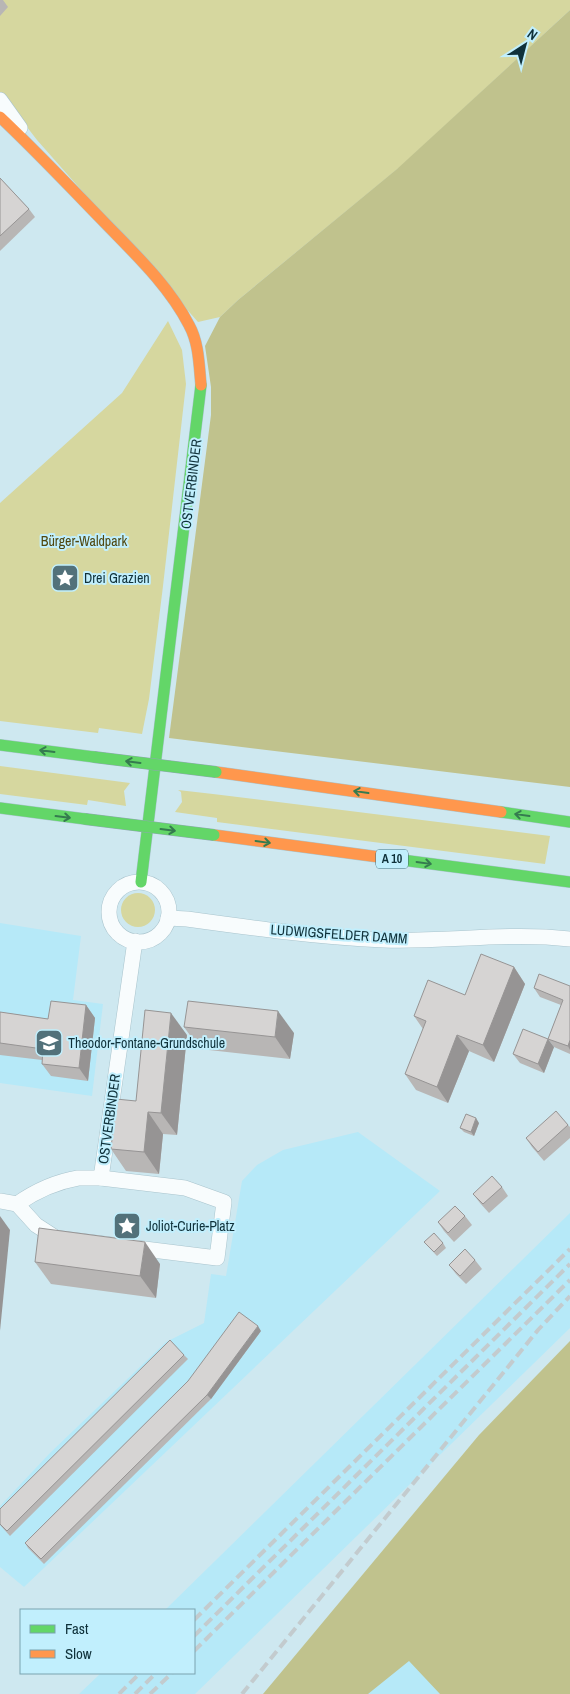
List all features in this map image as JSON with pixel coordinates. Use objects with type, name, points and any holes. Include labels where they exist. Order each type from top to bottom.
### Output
[{"type":"main road","name":"OSTVERBINDER","points":[[0,117],[31,146],[134,253],[173,297],[190,326],[196,341],[202,389],[141,882]]},
{"type":"main road","points":[[0,745],[216,772],[570,822]]},
{"type":"main road","name":"A 10","points":[[0,808],[570,882]]},
{"type":"street","name":"OSTVERBINDER","points":[[0,100],[31,146]]},
{"type":"street","points":[[141,882],[151,884],[163,894],[168,908],[168,918],[158,935],[149,940],[135,942],[122,936],[115,930],[110,921],[109,908],[112,898],[118,890],[127,884],[141,882]]},
{"type":"street","name":"LUDWIGSFELDER DAMM","points":[[168,918],[187,918],[319,935],[385,940],[522,936],[570,939]]},
{"type":"street","name":"OSTVERBINDER","points":[[101,1178],[135,942]]},
{"type":"street","points":[[0,1201],[18,1204],[36,1225],[56,1238],[217,1258],[224,1202],[186,1188],[101,1178],[78,1178],[55,1183],[36,1191],[18,1204]]},
{"type":"shaded area","name":"Theodor-Fontane-Grundschule","points":[[0,923],[81,936],[73,1000],[103,1004],[92,1096],[0,1083]]},
{"type":"shaded area","points":[[358,1132],[440,1191],[24,1587],[0,1567],[0,1506],[50,1453],[166,1342],[204,1323],[211,1274],[226,1276],[242,1181],[257,1165],[283,1150]]},
{"type":"shaded area","points":[[570,1213],[570,1328],[195,1694],[79,1694],[100,1674],[195,1674],[195,1609],[166,1609]]},
{"type":"shaded area","points":[[410,1643],[467,1694],[359,1694]]},
{"type":"green space","points":[[0,0],[570,0],[570,10],[401,166],[238,300],[220,317],[198,322],[37,140],[0,92]]},
{"type":"green space","points":[[570,10],[570,787],[169,738],[211,415],[211,387],[205,346],[220,317],[397,169]]},
{"type":"green space","name":"Bürger-Waldpark","points":[[168,321],[182,350],[186,384],[149,699],[142,734],[99,728],[98,733],[0,721],[0,503],[122,393]]},
{"type":"green space","points":[[0,766],[130,783],[124,791],[126,806],[88,800],[87,805],[0,794]]},
{"type":"green space","points":[[178,790],[550,836],[545,864],[217,822],[217,818],[175,812],[182,802],[181,792]]},
{"type":"green space","points":[[138,893],[150,898],[155,910],[150,922],[138,927],[126,922],[121,910],[126,898]]},
{"type":"green space","points":[[570,1341],[570,1694],[440,1694],[409,1661],[368,1694],[263,1694],[479,1435]]},
{"type":"building","points":[[0,178],[29,209],[0,236]]},
{"type":"building","points":[[481,954],[514,967],[483,1045],[457,1035],[437,1087],[405,1074],[426,1021],[414,1016],[428,980],[465,995]]},
{"type":"building","points":[[539,974],[570,986],[570,1040],[568,1046],[548,1039],[563,1000],[534,988]]},
{"type":"building","points":[[51,1001],[86,1005],[79,1068],[42,1064],[43,1049],[0,1043],[0,1012],[48,1019]]},
{"type":"building","points":[[188,1001],[278,1011],[275,1037],[184,1027]]},
{"type":"building","points":[[145,1010],[171,1013],[161,1113],[148,1112],[144,1152],[111,1149],[116,1099],[136,1101]]},
{"type":"building","points":[[523,1029],[548,1039],[538,1064],[513,1054]]},
{"type":"building","points":[[556,1111],[568,1125],[538,1152],[526,1138]]},
{"type":"building","points":[[466,1114],[476,1118],[471,1132],[460,1128]]},
{"type":"building","points":[[492,1176],[502,1187],[483,1204],[473,1194]]},
{"type":"building","points":[[455,1206],[465,1216],[448,1233],[438,1222]]},
{"type":"building","points":[[39,1228],[145,1242],[140,1276],[35,1262]]},
{"type":"building","points":[[434,1233],[443,1243],[434,1252],[424,1242]]},
{"type":"building","points":[[465,1249],[475,1260],[460,1276],[449,1265]]},
{"type":"building","points":[[239,1312],[258,1326],[207,1395],[41,1559],[25,1543],[188,1381]]},
{"type":"building","points":[[170,1340],[184,1355],[7,1531],[0,1524],[0,1509]]},
{"type":"railway","points":[[195,1619],[570,1249]]},
{"type":"railway","points":[[195,1635],[570,1264]]},
{"type":"railway","points":[[195,1650],[570,1280]]},
{"type":"railway","points":[[242,1694],[538,1330],[570,1296]]},
{"type":"railway","points":[[119,1694],[139,1674]]},
{"type":"railway","points":[[135,1694],[155,1674]]},
{"type":"railway","points":[[150,1694],[171,1674]]},
{"type":"traffic: fast","points":[[141,882],[201,385]]},
{"type":"traffic: fast","points":[[0,745],[94,757]]},
{"type":"traffic: fast","points":[[94,757],[216,772]]},
{"type":"traffic: fast","points":[[0,808],[85,819]]},
{"type":"traffic: fast","points":[[501,812],[570,822]]},
{"type":"traffic: fast","points":[[85,819],[214,835]]},
{"type":"traffic: fast","points":[[379,857],[570,882]]},
{"type":"traffic: slow","points":[[0,117],[151,271],[172,297],[195,339],[201,385]]},
{"type":"traffic: slow","points":[[216,772],[501,812]]},
{"type":"traffic: slow","points":[[214,835],[379,857]]},
{"type":"place","name":"Drei Grazien","points":[[65,578]]},
{"type":"place","name":"Theodor-Fontane-Grundschule","points":[[49,1043]]},
{"type":"place","name":"Joliot-Curie-Platz","points":[[127,1226]]}]
